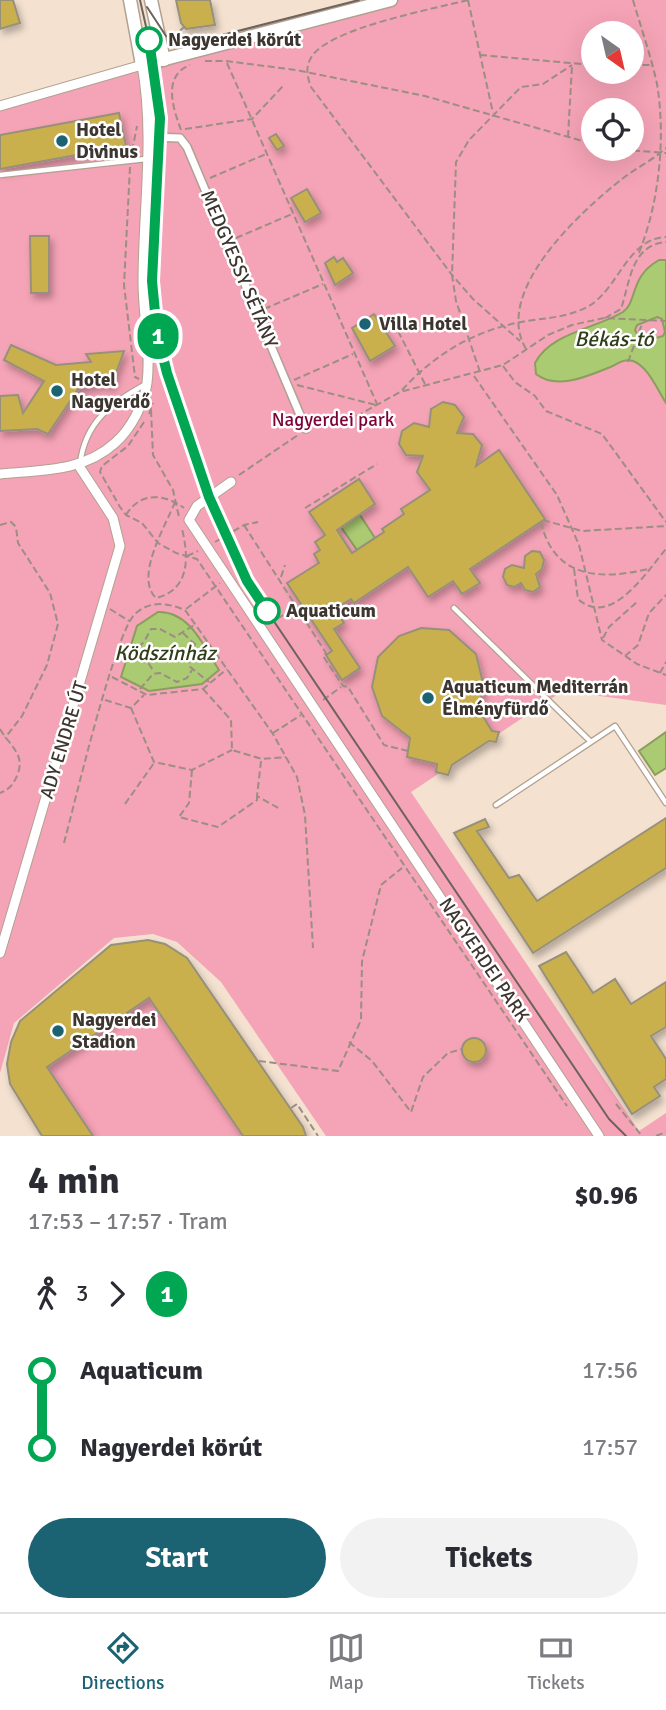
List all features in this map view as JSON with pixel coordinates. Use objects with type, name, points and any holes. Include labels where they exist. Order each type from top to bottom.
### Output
[{"type":"street","points":[[0,474],[79,466],[100,454],[126,431],[147,383],[143,281],[150,137],[149,101],[130,0]]},
{"type":"street","points":[[151,0],[164,60]]},
{"type":"street","points":[[0,106],[142,65],[391,0]]},
{"type":"street","points":[[150,137],[180,138],[187,147]]},
{"type":"street","name":"MEDGYESSY SÉTÁNY","points":[[187,147],[306,429]]},
{"type":"street","name":"ADY ENDRE ÚT","points":[[0,953],[120,546],[117,527],[86,472],[79,466]]},
{"type":"street","name":"NAGYERDEI PARK","points":[[231,482],[191,513],[189,520],[598,1132],[607,1136]]},
{"type":"lane","points":[[0,175],[130,158],[147,159]]},
{"type":"lane","points":[[79,466],[86,437],[94,422],[107,408],[147,383]]},
{"type":"lane","points":[[454,608],[590,741]]},
{"type":"lane","points":[[496,805],[615,726],[666,803]]},
{"type":"path","points":[[494,114],[468,0],[335,38],[312,55],[307,72],[311,88],[452,275],[526,350]]},
{"type":"path","points":[[633,0],[659,97],[660,153],[658,181],[642,246],[621,309],[604,318],[572,325],[548,335],[503,365],[481,373],[400,392],[418,372],[453,346],[469,338],[518,323],[573,314],[591,305],[605,293],[642,246],[666,237]]},
{"type":"path","points":[[174,35],[184,27]]},
{"type":"path","points":[[479,55],[581,65]]},
{"type":"path","points":[[226,61],[377,405],[287,383]]},
{"type":"path","points":[[187,147],[172,107],[173,78],[182,68],[196,63],[226,61],[307,72],[494,114],[581,141]]},
{"type":"path","points":[[481,373],[456,301],[452,275],[456,162],[469,140],[521,87],[543,84],[572,65]]},
{"type":"path","points":[[568,137],[572,65]]},
{"type":"path","points":[[644,65],[652,65]]},
{"type":"path","points":[[181,130],[252,119],[284,85]]},
{"type":"path","points":[[135,377],[124,285],[130,158],[138,123]]},
{"type":"path","points":[[520,341],[518,310],[526,287],[551,249],[604,195],[666,148]]},
{"type":"path","points":[[644,152],[666,155]]},
{"type":"path","points":[[202,182],[267,153]]},
{"type":"path","points":[[227,242],[293,214]]},
{"type":"path","points":[[638,256],[653,245],[666,242]]},
{"type":"path","points":[[257,312],[324,283]]},
{"type":"path","points":[[604,318],[643,322],[666,321]]},
{"type":"path","points":[[628,362],[643,322]]},
{"type":"path","points":[[398,331],[426,386]]},
{"type":"path","points":[[287,383],[355,354]]},
{"type":"path","points":[[503,365],[505,373],[535,396],[546,411],[602,434],[666,524]]},
{"type":"path","points":[[473,375],[550,484],[572,528],[588,573],[602,640],[625,656],[666,675]]},
{"type":"path","points":[[154,397],[151,408],[128,446],[102,466],[100,472],[120,507],[127,515],[142,523],[158,543],[197,559],[571,1114]]},
{"type":"path","points":[[151,408],[153,455],[173,490],[187,556],[183,579],[168,593],[156,598],[151,593],[147,578],[175,502]]},
{"type":"path","points":[[305,508],[377,464]]},
{"type":"path","points":[[650,568],[606,576],[574,569],[548,543],[542,521],[572,528],[611,531],[666,524]]},
{"type":"path","points":[[0,525],[10,522],[16,527],[18,543],[50,593],[58,624],[47,665],[22,716],[5,737]]},
{"type":"path","points":[[187,556],[208,547],[244,525],[258,522]]},
{"type":"path","points":[[244,525],[326,653],[323,656],[342,687],[348,687],[384,744],[408,751]]},
{"type":"path","points":[[574,569],[578,599],[594,609],[605,607],[619,599],[666,549]]},
{"type":"path","points":[[280,579],[285,565]]},
{"type":"path","points":[[185,610],[227,578]]},
{"type":"path","points":[[625,656],[638,645],[649,613],[666,595]]},
{"type":"path","points":[[602,640],[609,627],[638,601]]},
{"type":"path","points":[[64,843],[129,621],[147,606],[162,603],[185,610],[228,669],[287,757],[297,777],[305,815],[313,948]]},
{"type":"path","points":[[104,605],[129,621]]},
{"type":"path","points":[[247,636],[298,607]]},
{"type":"path","points":[[134,651],[146,640],[151,629],[160,629],[173,637],[197,623]]},
{"type":"path","points":[[183,632],[196,644],[196,651],[188,661],[193,669],[209,681]]},
{"type":"path","points":[[120,648],[134,651]]},
{"type":"path","points":[[134,651],[135,659],[149,664],[155,673],[177,682],[187,678],[193,669]]},
{"type":"path","points":[[660,673],[666,662]]},
{"type":"path","points":[[131,708],[145,694],[203,689],[209,681],[228,669]]},
{"type":"path","points":[[141,688],[148,677],[155,673]]},
{"type":"path","points":[[111,676],[141,688],[145,694]]},
{"type":"path","points":[[203,689],[231,720],[232,750]]},
{"type":"path","points":[[104,699],[131,708],[154,762]]},
{"type":"path","points":[[0,729],[17,752],[21,765],[15,783],[0,793]]},
{"type":"path","points":[[154,762],[192,770],[232,750],[261,759],[287,757]]},
{"type":"path","points":[[192,770],[189,803],[179,817],[218,827],[257,800],[261,759]]},
{"type":"path","points":[[125,804],[154,762]]},
{"type":"path","points":[[257,796],[280,809]]},
{"type":"path","points":[[259,1061],[338,1071],[361,1020],[362,961],[381,885],[403,867]]},
{"type":"path","points":[[349,1042],[372,1061],[411,1112],[423,1077],[448,1053],[462,1049]]},
{"type":"path","points":[[291,1108],[297,1104],[318,1136]]},
{"type":"path","points":[[616,1104],[642,1136]]},
{"type":"path","points":[[656,1136],[666,1132]]},
{"type":"green space","name":"Nagyerdei park","points":[[391,0],[666,0],[666,705],[563,691],[411,792],[639,1131],[666,1113],[666,1136],[326,1136],[221,982],[177,942],[153,934],[114,938],[14,1023],[0,1073],[0,106]]},
{"type":"green space","points":[[149,998],[243,1136],[93,1136],[47,1067]]},
{"type":"water","name":"Békás-tó","points":[[659,260],[666,260],[666,403],[648,373],[629,360],[562,382],[544,379],[536,374],[535,363],[551,345],[623,312],[631,302],[638,281],[649,267]],"holes":[[[657,317],[662,319],[665,332],[663,336],[646,341],[639,338],[635,330],[637,325]]]},
{"type":"water","points":[[360,515],[375,538],[357,550],[341,527]]},
{"type":"water","name":"Ködszínház","points":[[158,612],[179,617],[195,632],[208,651],[219,670],[202,684],[149,691],[121,677],[137,626]]},
{"type":"water","points":[[666,732],[666,768],[655,775],[639,751]]},
{"type":"building","points":[[0,0],[13,0],[20,23],[0,29]]},
{"type":"building","points":[[176,0],[210,0],[215,25],[186,29],[181,23]]},
{"type":"building","name":"Hotel Divinus","points":[[119,113],[126,146],[0,169],[0,135]]},
{"type":"building","points":[[276,134],[284,146],[277,150],[269,138]]},
{"type":"building","points":[[307,189],[321,213],[305,222],[291,198]]},
{"type":"building","points":[[30,236],[49,236],[49,293],[31,293]]},
{"type":"building","points":[[334,257],[337,262],[343,258],[353,273],[335,285],[325,263]]},
{"type":"building","points":[[374,314],[395,346],[370,361],[352,328]]},
{"type":"building","name":"Hotel Nagyerdő","points":[[11,345],[56,365],[91,362],[86,354],[124,351],[111,387],[106,383],[79,388],[48,434],[37,429],[0,431],[0,396],[18,395],[23,413],[44,381],[4,360]]},
{"type":"building","points":[[443,402],[455,405],[464,417],[457,433],[473,434],[482,445],[476,466],[499,450],[545,519],[470,569],[480,583],[462,594],[453,581],[428,597],[408,567],[354,603],[351,599],[335,609],[344,623],[334,629],[360,668],[342,680],[326,655],[332,651],[287,583],[319,563],[314,554],[320,550],[315,542],[325,535],[309,512],[359,479],[375,504],[337,530],[352,553],[384,532],[382,529],[404,514],[401,509],[430,490],[417,472],[423,456],[406,455],[399,444],[402,431],[414,423],[429,427],[431,409]]},
{"type":"building","points":[[532,551],[540,552],[544,560],[542,569],[536,574],[540,587],[533,592],[525,590],[521,583],[514,587],[507,585],[503,577],[505,569],[512,565],[524,568],[525,556]]},
{"type":"building","name":"Aquaticum Mediterrán Élményfürdő","points":[[421,628],[449,630],[476,654],[484,687],[478,708],[492,731],[499,732],[496,742],[489,741],[452,765],[448,775],[436,772],[437,764],[407,757],[410,738],[382,716],[372,687],[378,657],[399,636]]},
{"type":"building","points":[[666,818],[666,868],[533,953],[454,833],[485,819],[489,827],[477,831],[509,878],[519,875],[537,901]]},
{"type":"building","name":"Nagyerdei Stadion","points":[[148,940],[165,944],[187,958],[303,1127],[306,1136],[243,1136],[149,998],[47,1067],[93,1136],[42,1136],[10,1084],[7,1064],[11,1042],[20,1021],[111,945]]},
{"type":"building","points":[[566,952],[593,993],[615,979],[631,1004],[666,982],[666,1027],[651,1036],[666,1059],[666,1079],[654,1087],[660,1096],[632,1114],[539,966]]},
{"type":"building","points":[[474,1038],[483,1041],[486,1050],[483,1059],[474,1062],[465,1059],[462,1050],[465,1041]]},
{"type":"tram line","points":[[140,0],[156,75],[160,120],[153,259],[156,321],[175,398],[220,522],[267,611],[609,1119],[626,1136]]},
{"type":"tram line","points":[[147,7],[166,36],[191,43],[359,0]]},
{"type":"tram line","name":"1","points":[[149,40],[156,72],[160,118],[152,281],[157,333],[179,411],[209,497],[247,581],[267,611]]},
{"type":"place","name":"Nagyerdei körút","points":[[149,40]]},
{"type":"place","name":"Hotel Divinus","points":[[62,141]]},
{"type":"place","name":"Villa Hotel","points":[[365,324]]},
{"type":"place","name":"Hotel Nagyerdő","points":[[57,391]]},
{"type":"place","name":"Aquaticum","points":[[267,611]]},
{"type":"place","name":"Aquaticum Mediterrán Élményfürdő","points":[[428,698]]},
{"type":"place","name":"Nagyerdei Stadion","points":[[58,1031]]}]
